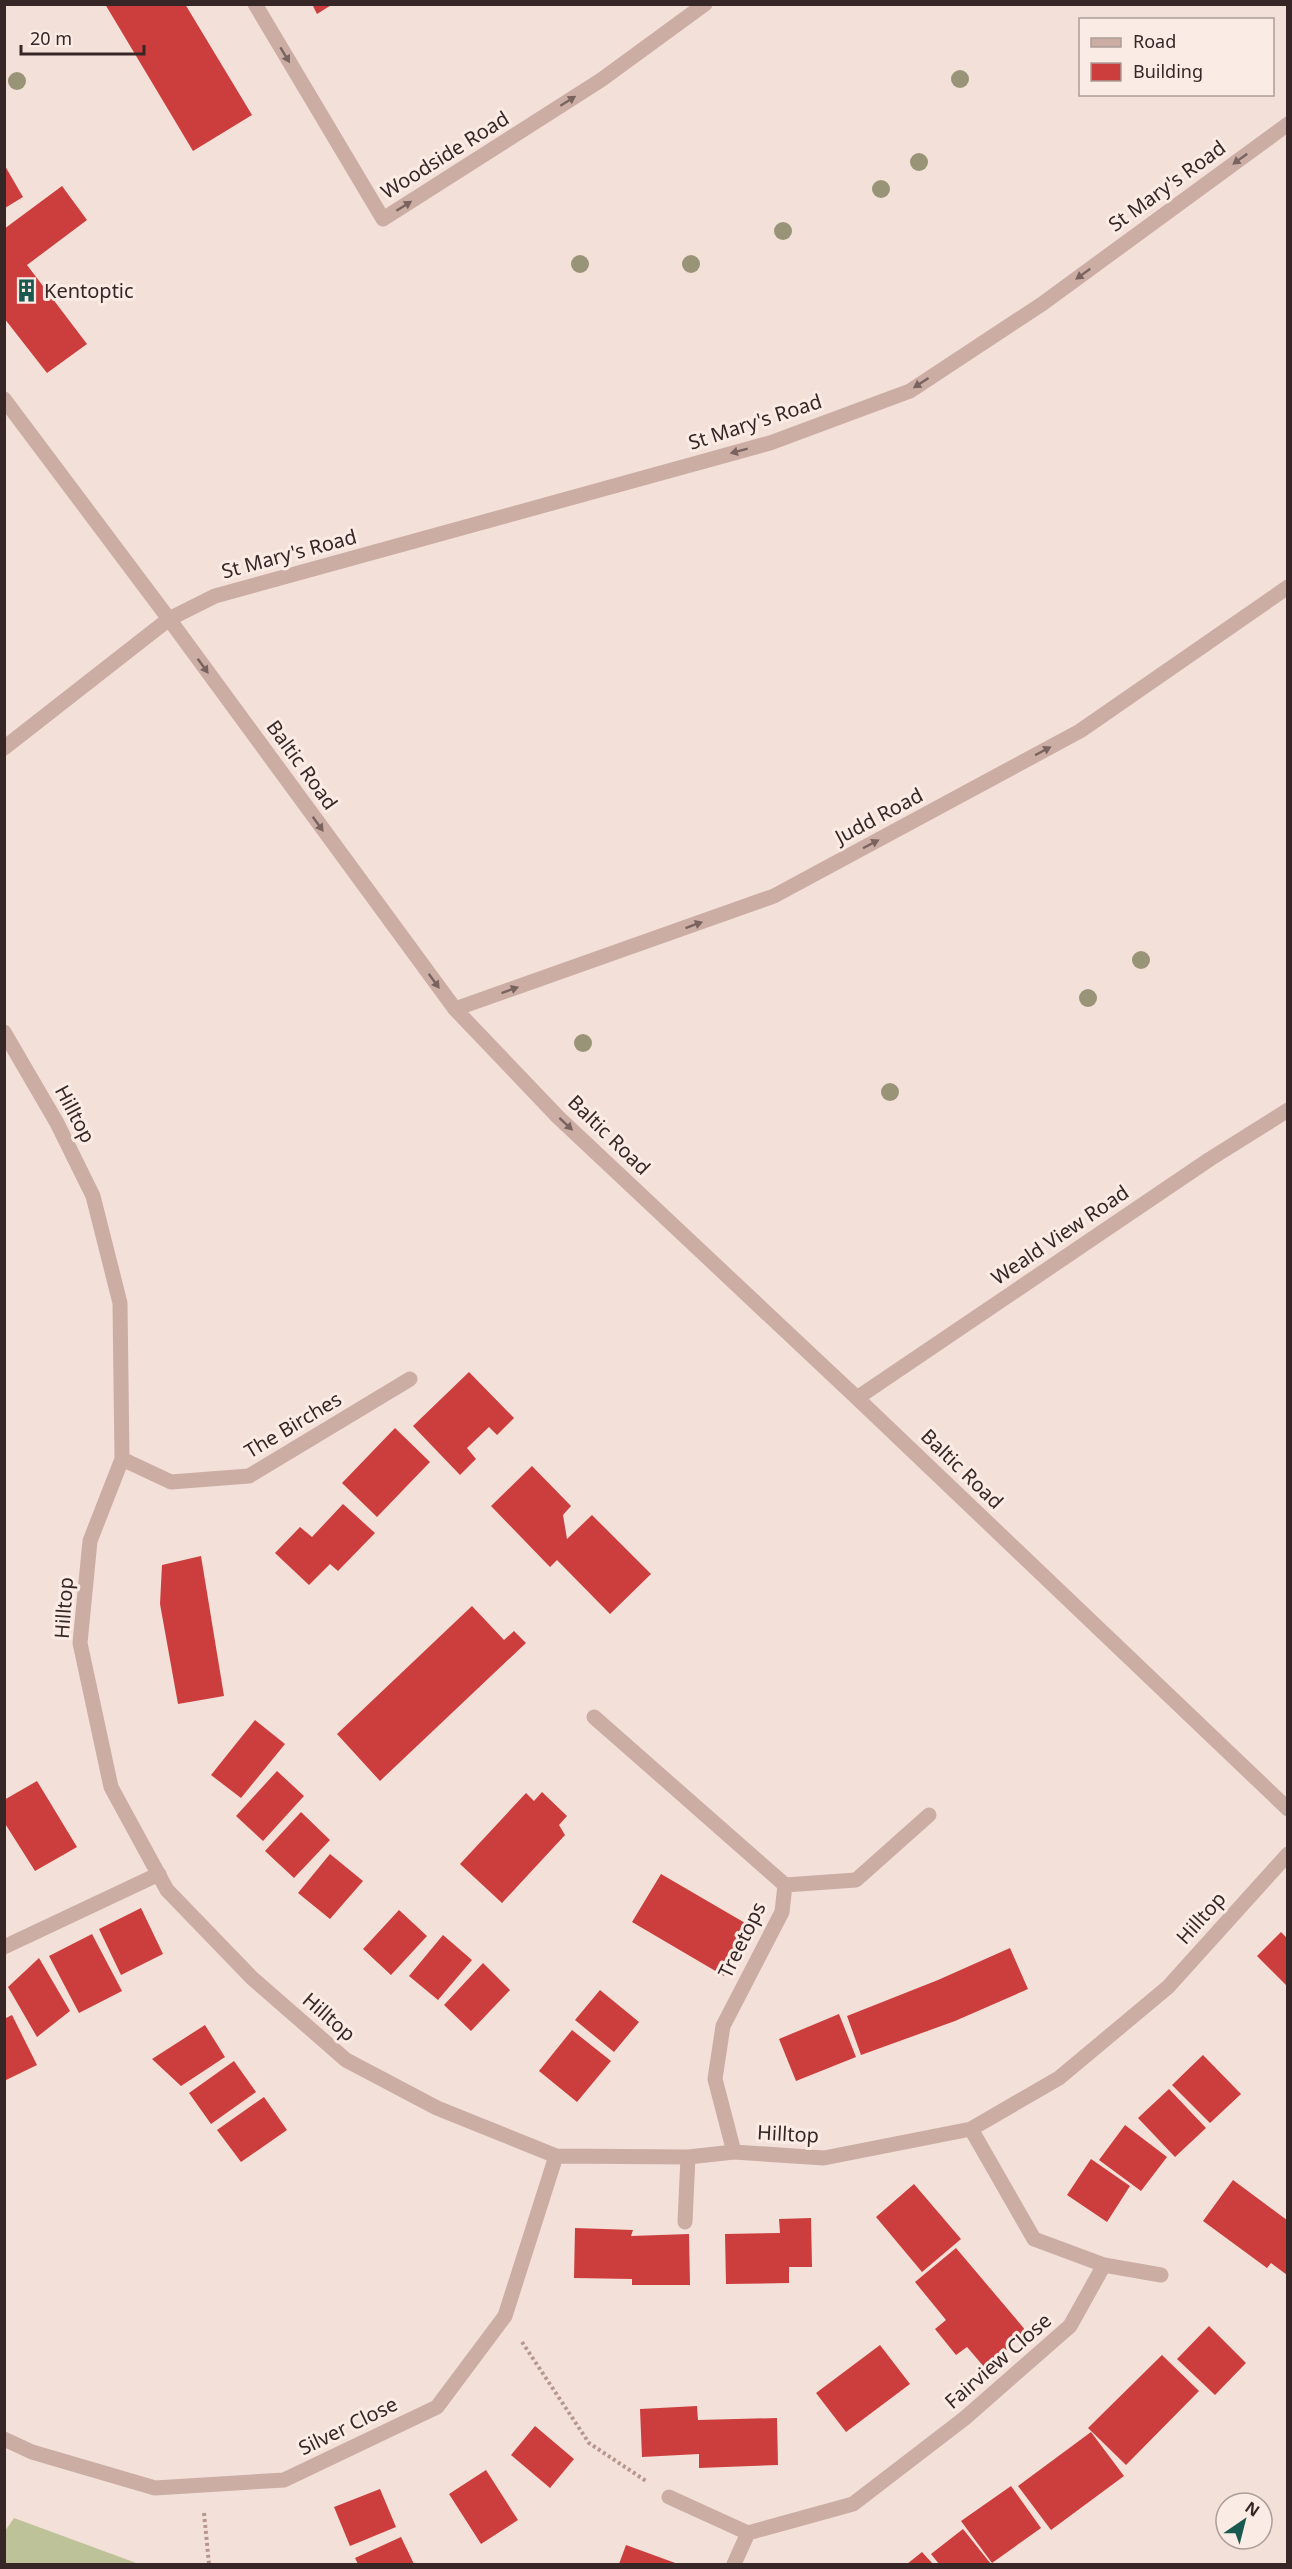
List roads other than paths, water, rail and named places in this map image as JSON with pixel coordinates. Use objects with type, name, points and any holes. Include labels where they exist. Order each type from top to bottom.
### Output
[{"type":"street","name":"Woodside Road","points":[[255,4],[383,219],[602,80],[705,4]]},
{"type":"street","name":"St Mary's Road","points":[[169,619],[215,596],[770,443],[910,391],[1042,304],[1287,124]]},
{"type":"street","name":"Baltic Road","points":[[4,399],[169,619],[455,1010],[558,1117],[857,1398],[1287,1809]]},
{"type":"street","name":"Judd Road","points":[[455,1010],[774,896],[1080,731],[1287,587]]},
{"type":"street","points":[[4,748],[169,619]]},
{"type":"street","name":"Hilltop","points":[[4,1032],[57,1123],[93,1196],[120,1303],[122,1459],[90,1541],[80,1642],[111,1787],[167,1890],[252,1978],[346,2060],[437,2108],[556,2156],[688,2157],[734,2152],[824,2158],[971,2129],[1059,2078],[1168,1987],[1287,1854]]},
{"type":"street","name":"Weald View Road","points":[[857,1398],[1210,1159],[1287,1110]]},
{"type":"street","name":"The Birches","points":[[122,1459],[171,1482],[249,1476],[410,1379]]},
{"type":"street","name":"Treetops","points":[[594,1717],[785,1885],[782,1912],[723,2026],[715,2079],[734,2152]]},
{"type":"street","points":[[785,1885],[856,1880],[929,1815]]},
{"type":"street","points":[[4,1947],[159,1874]]},
{"type":"street","points":[[971,2129],[1034,2239],[1104,2265],[1161,2275]]},
{"type":"street","name":"Silver Close","points":[[4,2439],[32,2452],[156,2488],[284,2480],[436,2407],[505,2316],[556,2156]]},
{"type":"street","points":[[685,2222],[688,2157]]},
{"type":"street","name":"Fairview Close","points":[[747,2533],[853,2504],[965,2418],[1070,2326],[1104,2265]]},
{"type":"street","points":[[669,2497],[747,2533],[734,2565]]},
{"type":"place","name":"Kentoptic","points":[[26,291]]}]
